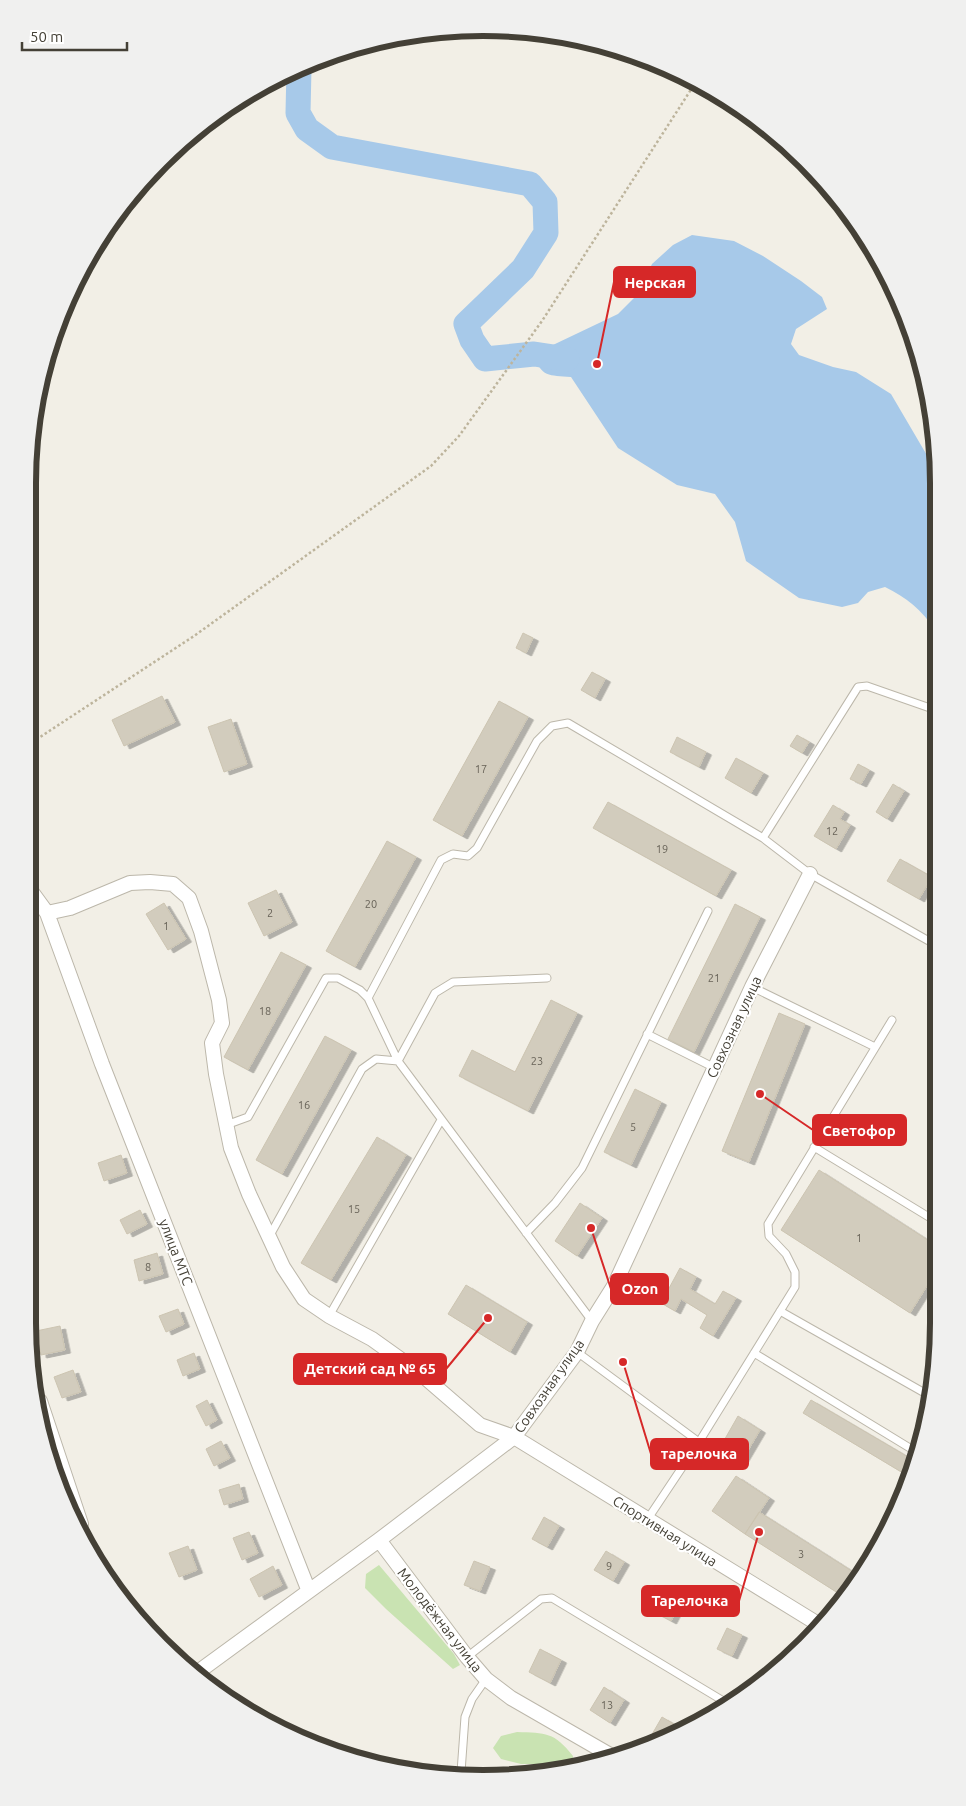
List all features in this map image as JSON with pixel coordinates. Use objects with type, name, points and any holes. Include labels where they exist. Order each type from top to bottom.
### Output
[{"type":"street","name":"Совхозная улица","points":[[201,1669],[514,1438],[577,1352],[592,1321],[614,1286],[752,987],[810,874]]},
{"type":"street","name":"Спортивная улица","points":[[47,913],[70,908],[130,883],[173,884],[189,898],[201,931],[219,1000],[222,1023],[212,1043],[216,1074],[231,1148],[249,1194],[283,1267],[304,1299],[329,1316],[372,1339],[421,1374],[480,1425],[514,1438],[815,1622]]},
{"type":"street","name":"улица МТС","points":[[36,899],[47,913],[102,1064],[308,1589]]},
{"type":"street","points":[[48,1426],[74,1503]]},
{"type":"street","name":"Молодёжная улица","points":[[378,1540],[467,1657],[486,1679],[511,1698],[606,1753]]},
{"type":"lane","points":[[763,838],[858,687],[867,686],[930,708]]},
{"type":"lane","points":[[368,998],[440,860],[454,854],[468,856],[477,848],[537,741],[552,726],[568,723],[763,838],[810,874],[930,942]]},
{"type":"lane","points":[[526,1233],[555,1203],[582,1168],[708,911]]},
{"type":"lane","points":[[226,1125],[248,1117],[326,978],[338,978],[360,990],[368,998],[398,1061],[592,1321]]},
{"type":"lane","points":[[398,1061],[435,993],[453,982],[547,978]]},
{"type":"lane","points":[[752,987],[876,1047]]},
{"type":"lane","points":[[647,1520],[699,1442],[794,1287],[795,1272],[786,1254],[769,1236],[768,1224],[892,1020]]},
{"type":"lane","points":[[647,1034],[715,1068]]},
{"type":"lane","points":[[269,1237],[362,1069],[376,1058],[398,1061]]},
{"type":"lane","points":[[329,1316],[441,1120]]},
{"type":"lane","points":[[814,1147],[930,1218]]},
{"type":"lane","points":[[780,1312],[924,1393]]},
{"type":"lane","points":[[577,1352],[699,1442]]},
{"type":"lane","points":[[754,1353],[912,1449]]},
{"type":"lane","points":[[467,1657],[541,1599],[552,1598],[722,1700]]},
{"type":"lane","points":[[461,1769],[465,1716],[472,1699],[486,1679]]},
{"type":"path","points":[[36,740],[194,636],[431,466],[459,436],[542,321],[692,88]]},
{"type":"green space","points":[[379,1565],[454,1654],[460,1665],[453,1669],[365,1588],[366,1574]]},
{"type":"green space","points":[[517,1732],[549,1735],[566,1748],[573,1756],[572,1760],[548,1765],[521,1764],[501,1759],[493,1748],[501,1736]]},
{"type":"water","points":[[692,235],[734,241],[763,256],[801,281],[822,297],[827,309],[796,329],[791,344],[799,355],[833,367],[856,372],[891,394],[929,459],[930,623],[913,605],[885,587],[868,592],[858,603],[842,607],[799,598],[746,561],[735,522],[715,494],[677,485],[618,448],[571,377],[547,374],[540,367],[534,354],[618,314],[637,295],[652,264],[673,245]]},
{"type":"building","points":[[523,633],[533,638],[526,653],[516,648]]},
{"type":"building","points":[[592,672],[605,679],[595,698],[581,690]]},
{"type":"building","points":[[162,696],[175,722],[124,746],[112,720]]},
{"type":"building","points":[[499,701],[528,717],[462,836],[433,820]]},
{"type":"building","points":[[231,719],[247,764],[224,772],[208,727]]},
{"type":"building","points":[[797,735],[809,742],[802,753],[790,746]]},
{"type":"building","points":[[677,737],[706,752],[699,767],[670,752]]},
{"type":"building","points":[[736,758],[763,773],[751,793],[725,778]]},
{"type":"building","points":[[858,764],[869,770],[861,784],[850,779]]},
{"type":"building","points":[[893,784],[904,791],[887,819],[876,812]]},
{"type":"building","points":[[608,802],[731,870],[716,896],[593,828]]},
{"type":"building","points":[[833,805],[844,812],[840,819],[850,825],[836,849],[814,836]]},
{"type":"building","points":[[387,841],[416,857],[355,967],[326,951]]},
{"type":"building","points":[[900,859],[930,876],[930,880],[919,899],[887,881]]},
{"type":"building","points":[[276,890],[292,922],[264,936],[248,903]]},
{"type":"building","points":[[164,903],[186,939],[168,950],[146,914]]},
{"type":"building","points":[[735,904],[760,917],[694,1052],[668,1039]]},
{"type":"building","points":[[281,952],[306,965],[248,1070],[224,1057]]},
{"type":"building","points":[[551,1000],[577,1013],[528,1111],[459,1076],[472,1050],[515,1072]]},
{"type":"building","points":[[779,1013],[805,1024],[749,1162],[722,1151]]},
{"type":"building","points":[[325,1036],[351,1050],[282,1174],[256,1160]]},
{"type":"building","points":[[635,1089],[661,1102],[631,1165],[604,1152]]},
{"type":"building","points":[[377,1137],[406,1155],[331,1280],[301,1263]]},
{"type":"building","points":[[121,1155],[127,1173],[104,1181],[98,1163]]},
{"type":"building","points":[[819,1170],[930,1241],[930,1281],[910,1313],[781,1230]]},
{"type":"building","points":[[580,1203],[602,1218],[577,1256],[555,1241]]},
{"type":"building","points":[[140,1210],[147,1224],[127,1234],[120,1220]]},
{"type":"building","points":[[157,1253],[163,1274],[139,1281],[134,1260]]},
{"type":"building","points":[[680,1268],[696,1277],[690,1289],[715,1304],[723,1291],[736,1298],[713,1336],[700,1328],[707,1315],[681,1299],[675,1311],[661,1303]]},
{"type":"building","points":[[466,1285],[527,1322],[510,1352],[448,1314]]},
{"type":"building","points":[[178,1309],[184,1324],[166,1332],[159,1316]]},
{"type":"building","points":[[60,1326],[65,1350],[41,1355],[36,1331]]},
{"type":"building","points":[[194,1353],[200,1369],[183,1376],[177,1360]]},
{"type":"building","points":[[73,1370],[81,1392],[62,1398],[54,1377]]},
{"type":"building","points":[[207,1400],[217,1420],[206,1426],[196,1406]]},
{"type":"building","points":[[811,1400],[909,1458],[904,1473],[803,1413]]},
{"type":"building","points":[[738,1416],[760,1430],[740,1464],[718,1451]]},
{"type":"building","points":[[221,1441],[230,1458],[214,1466],[206,1449]]},
{"type":"building","points":[[736,1476],[769,1498],[745,1534],[712,1511]]},
{"type":"building","points":[[239,1484],[243,1499],[224,1505],[219,1490]]},
{"type":"building","points":[[759,1512],[853,1572],[838,1593],[745,1534]]},
{"type":"building","points":[[544,1517],[559,1526],[547,1547],[532,1539]]},
{"type":"building","points":[[249,1532],[258,1553],[242,1560],[233,1538]]},
{"type":"building","points":[[188,1546],[197,1570],[179,1577],[169,1553]]},
{"type":"building","points":[[606,1551],[624,1562],[613,1581],[594,1570]]},
{"type":"building","points":[[474,1561],[490,1567],[480,1591],[464,1585]]},
{"type":"building","points":[[273,1566],[282,1585],[259,1597],[250,1579]]},
{"type":"building","points":[[667,1587],[684,1596],[671,1621],[654,1612]]},
{"type":"building","points":[[727,1628],[742,1635],[732,1656],[717,1649]]},
{"type":"building","points":[[540,1649],[561,1660],[550,1683],[529,1672]]},
{"type":"building","points":[[604,1687],[624,1700],[610,1723],[590,1710]]},
{"type":"building","points":[[662,1717],[677,1726],[654,1736],[650,1737]]},
{"type":"waterway","points":[[299,76],[298,113],[307,129],[332,147],[530,184],[545,202],[546,233],[523,269],[466,324],[472,340],[485,359],[534,354],[567,359]]},
{"type":"place","name":"Нерская","points":[[597,364]]},
{"type":"place","name":"Светофор","points":[[760,1094]]},
{"type":"place","name":"Ozon","points":[[591,1228]]},
{"type":"place","name":"Детский сад № 65","points":[[488,1318]]},
{"type":"place","name":"тарелочка","points":[[623,1362]]},
{"type":"place","name":"Тарелочка","points":[[759,1532]]}]
